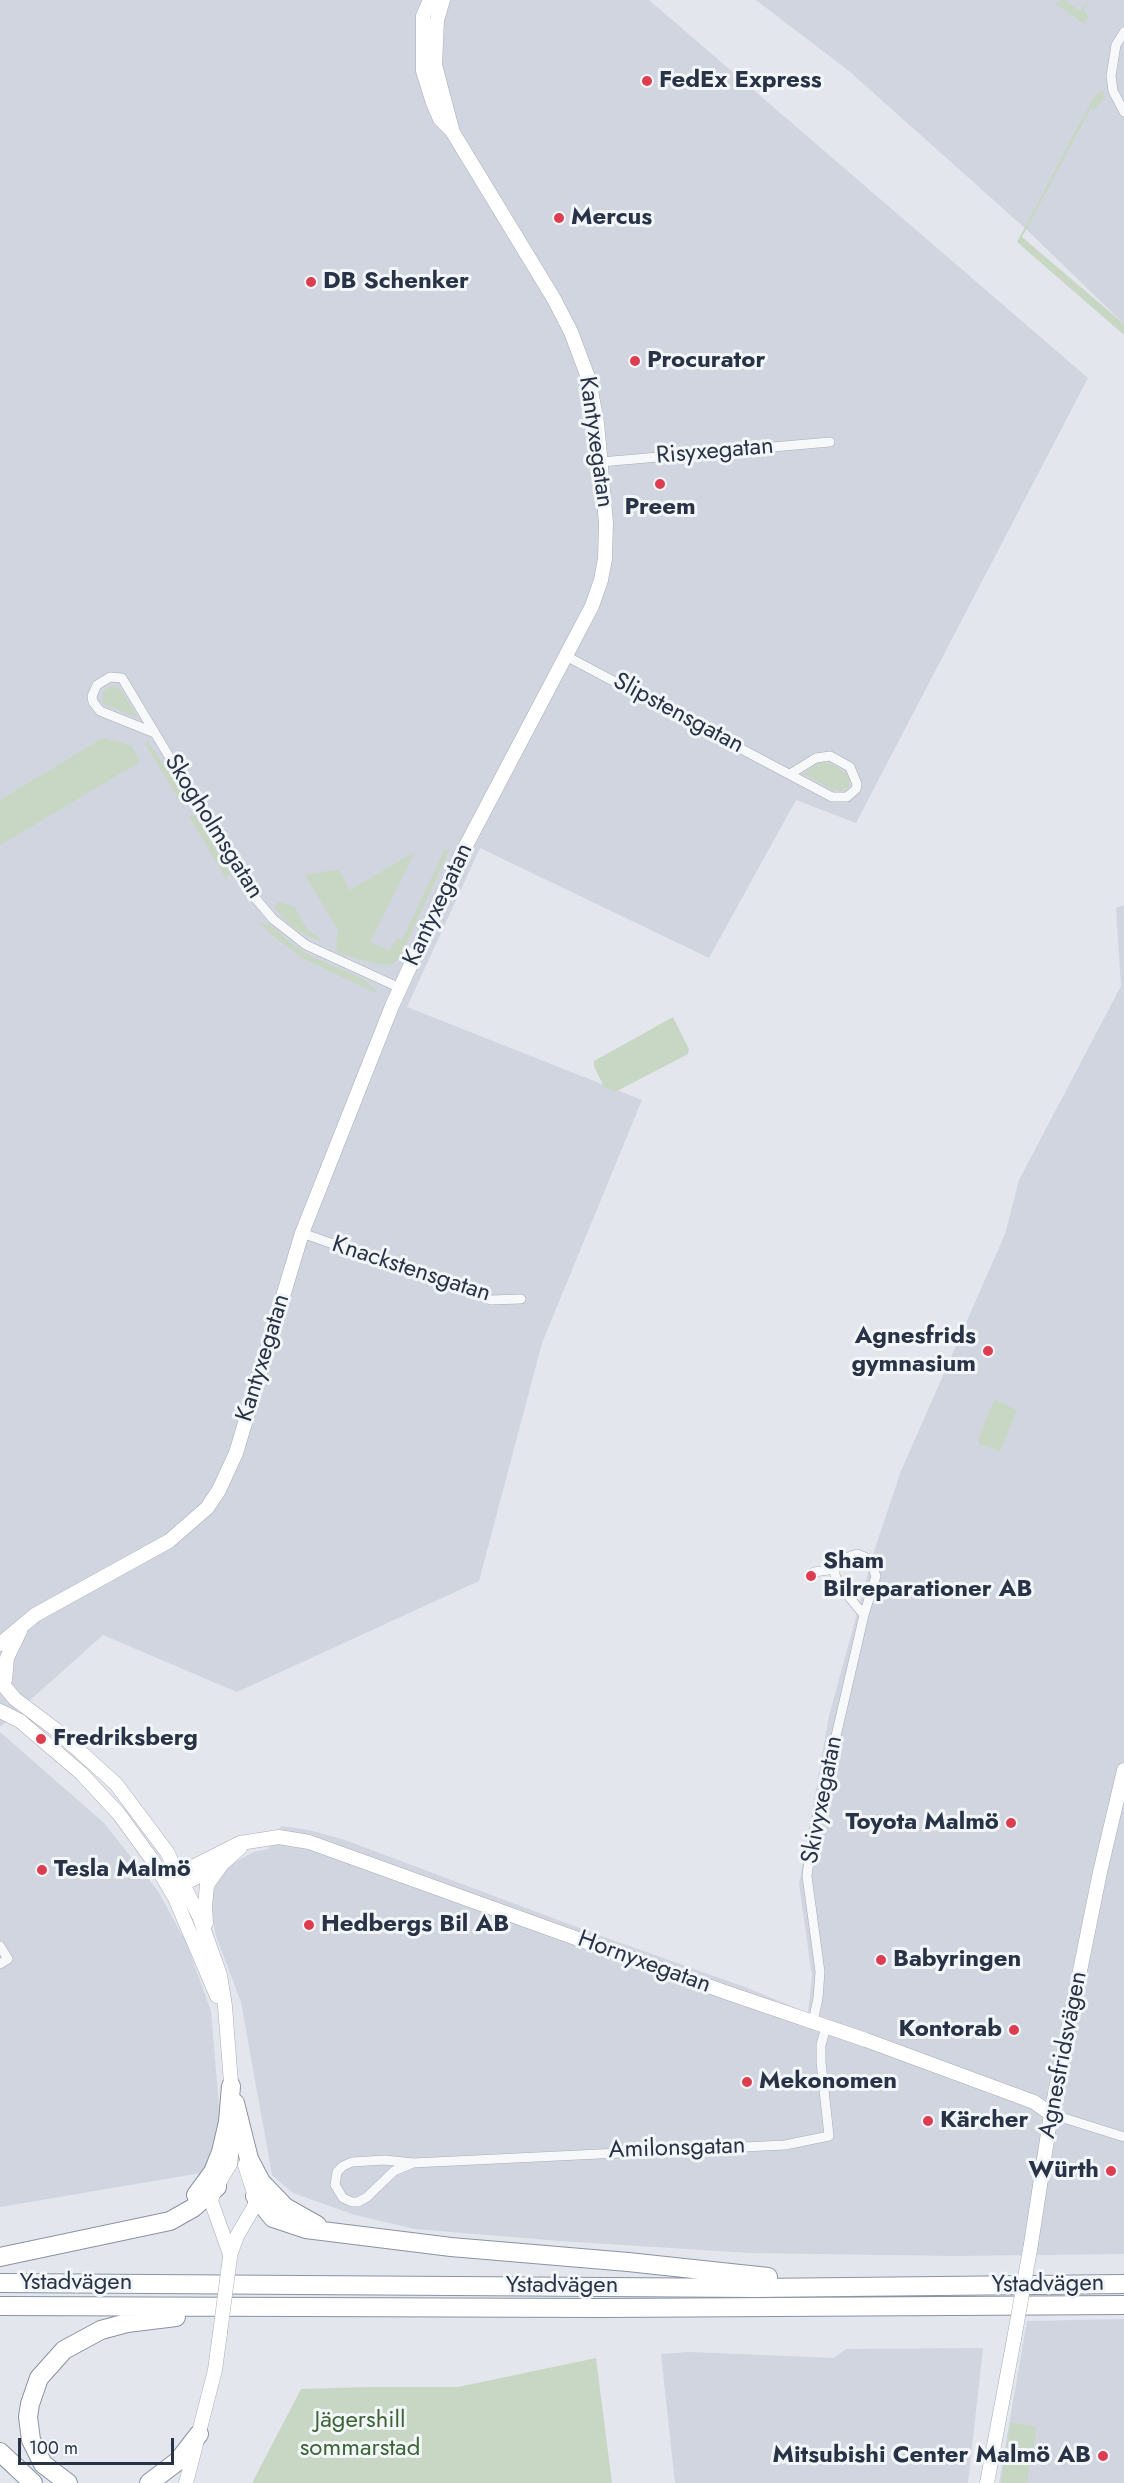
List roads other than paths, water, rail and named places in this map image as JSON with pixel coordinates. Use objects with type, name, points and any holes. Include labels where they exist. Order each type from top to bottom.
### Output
[{"type":"highway","points":[[129,2229],[174,2213],[188,2203],[207,2181],[221,2152],[228,2122],[231,2086]]},
{"type":"highway","points":[[231,2086],[244,2144],[261,2181],[273,2197],[292,2212],[332,2232]]},
{"type":"highway","points":[[0,2257],[170,2221],[194,2208],[217,2187]]},
{"type":"highway","points":[[254,2195],[267,2214],[278,2221],[296,2227],[451,2247],[880,2286]]},
{"type":"highway","name":"Ystadvägen","points":[[0,2283],[880,2286],[1124,2284]]},
{"type":"highway","name":"Ystadvägen","points":[[0,2306],[826,2308],[1124,2305]]},
{"type":"highway","points":[[68,2483],[53,2474],[40,2458],[31,2440],[28,2417],[33,2391],[39,2378],[64,2350],[101,2330],[127,2323],[162,2318],[284,2314],[312,2308]]},
{"type":"highway","points":[[149,2483],[178,2461],[200,2434]]},
{"type":"highway","points":[[0,2452],[33,2483]]},
{"type":"street","points":[[430,0],[430,18]]},
{"type":"street","points":[[430,18],[443,0]]},
{"type":"street","name":"Kantyxegatan","points":[[0,1644],[35,1615],[169,1540],[190,1524],[213,1499],[228,1473],[302,1233],[400,988],[460,857],[592,606],[605,559],[606,523],[601,462],[596,410],[589,380],[567,324],[452,131],[436,111],[423,70],[430,18]]},
{"type":"street","points":[[1124,32],[1116,45],[1111,76],[1113,91],[1124,112]]},
{"type":"street","name":"Risyxegatan","points":[[601,462],[830,442]]},
{"type":"street","name":"Slipstensgatan","points":[[566,656],[832,797],[847,796],[856,789],[857,784],[850,767],[830,756],[816,758],[789,774]]},
{"type":"street","name":"Skogholmsgatan","points":[[154,733],[100,711],[93,702],[92,696],[97,685],[110,677],[122,678],[251,893],[273,919],[292,936],[319,952],[400,988]]},
{"type":"street","name":"Knackstensgatan","points":[[302,1233],[491,1300],[521,1299]]},
{"type":"street","name":"Skivyxegatan","points":[[813,2022],[819,1998],[820,1972],[807,1876],[811,1844],[864,1615],[876,1576],[867,1558],[857,1554],[843,1559],[835,1569],[814,1572]]},
{"type":"street","points":[[835,1569],[840,1586],[864,1615]]},
{"type":"street","name":"Kantyxegatan","points":[[3,1684],[11,1646],[20,1631],[35,1615]]},
{"type":"street","points":[[3,1684],[15,1699],[55,1729],[116,1784],[153,1830],[181,1879],[210,1943]]},
{"type":"street","points":[[0,1711],[20,1721],[81,1773],[119,1814],[168,1886],[211,1979],[227,2030]]},
{"type":"street","name":"Agnesfridsvägen","points":[[987,2483],[1031,2244],[1051,2114],[1100,1872],[1124,1770]]},
{"type":"street","name":"Hornyxegatan","points":[[168,1886],[224,1849],[255,1839],[279,1837],[309,1842],[826,2026],[1034,2102],[1051,2114],[1124,2138]]},
{"type":"street","points":[[230,2255],[212,2206],[212,2196],[230,2164],[234,2124],[227,2030],[220,1975],[205,1917],[206,1896],[207,1886],[222,1864],[231,1854],[255,1839]]},
{"type":"street","name":"Hornyxegatan","points":[[181,1879],[222,1864]]},
{"type":"street","points":[[0,1946],[8,1959],[0,1964]]},
{"type":"street","name":"Amilonsgatan","points":[[413,2163],[394,2170],[367,2197],[358,2202],[343,2198],[335,2185],[338,2172],[352,2162],[386,2160],[413,2163],[785,2145],[829,2136],[821,2062],[821,2045],[826,2026]]},
{"type":"street","points":[[186,2483],[215,2370],[230,2255],[237,2236],[254,2210],[254,2195],[234,2124]]},
{"type":"street","points":[[217,2187],[227,2181],[241,2182],[249,2186],[254,2195]]},
{"type":"place","name":"FedEx Express","points":[[647,81]]},
{"type":"place","name":"Mercus","points":[[559,218]]},
{"type":"place","name":"DB Schenker","points":[[311,282]]},
{"type":"place","name":"Procurator","points":[[635,361]]},
{"type":"place","name":"Preem","points":[[660,484]]},
{"type":"place","name":"Agnesfrids gymnasium","points":[[988,1351]]},
{"type":"place","name":"Sham Bilreparationer AB","points":[[811,1576]]},
{"type":"place","name":"Fredriksberg","points":[[41,1739]]},
{"type":"place","name":"Toyota Malmö","points":[[1011,1823]]},
{"type":"place","name":"Tesla Malmö","points":[[42,1870]]},
{"type":"place","name":"Hedbergs Bil AB","points":[[309,1925]]},
{"type":"place","name":"Babyringen","points":[[881,1960]]},
{"type":"place","name":"Kontorab","points":[[1014,2030]]},
{"type":"place","name":"Mekonomen","points":[[747,2082]]},
{"type":"place","name":"Kärcher","points":[[928,2121]]},
{"type":"place","name":"Würth","points":[[1111,2171]]},
{"type":"place","name":"Mitsubishi Center Malmö AB","points":[[1103,2456]]},
{"type":"park label","name":"Jägershill sommarstad","points":[[360,2435]]}]
